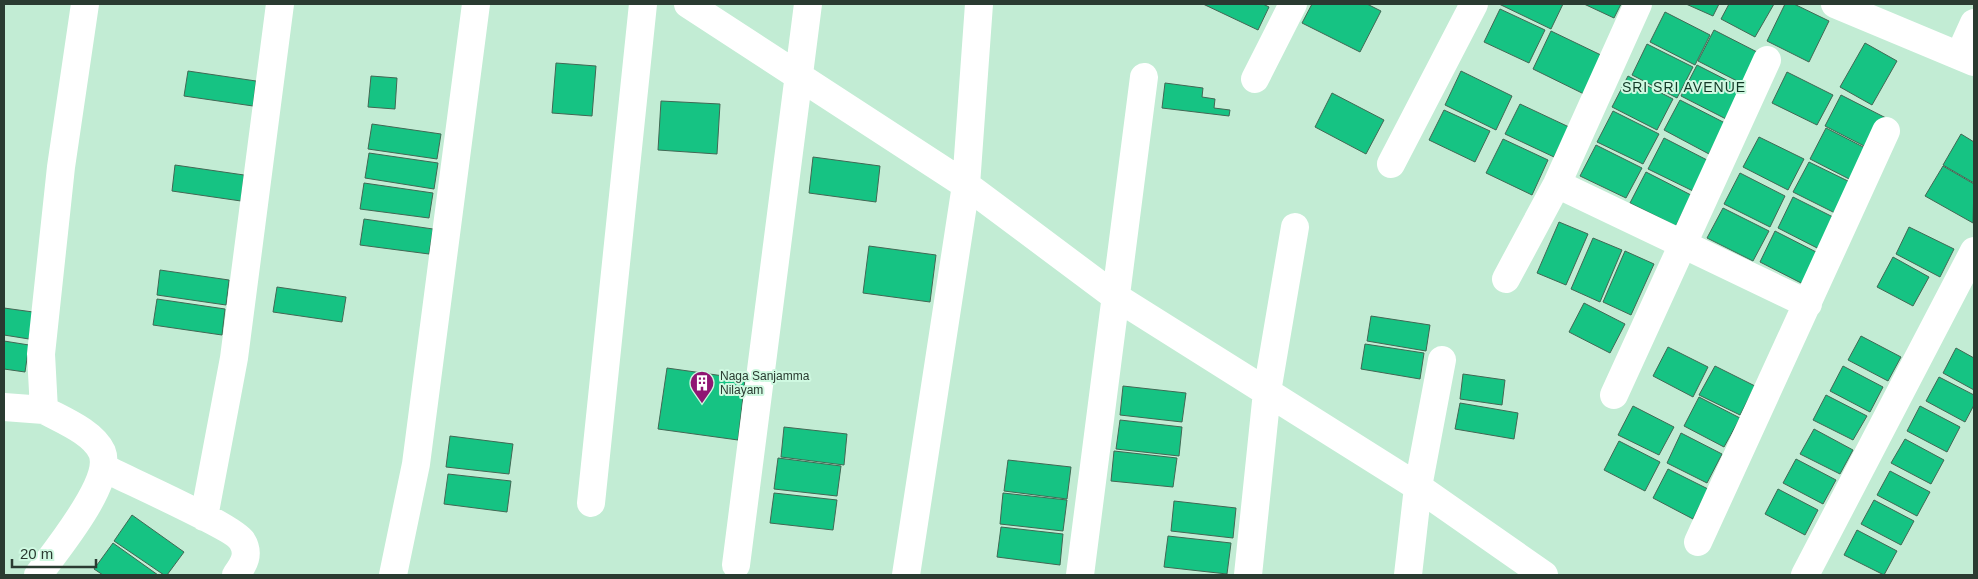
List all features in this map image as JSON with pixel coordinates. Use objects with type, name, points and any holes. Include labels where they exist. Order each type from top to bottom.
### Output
[{"type":"street","points":[[44,410],[41,354],[61,167],[85,4]]},
{"type":"street","points":[[204,517],[234,358],[280,4]]},
{"type":"street","points":[[393,575],[416,464],[476,4]]},
{"type":"street","points":[[591,503],[643,4]]},
{"type":"street","points":[[688,4],[966,185],[1116,297],[1418,487],[1544,575]]},
{"type":"street","points":[[736,565],[808,4]]},
{"type":"street","points":[[906,575],[966,185],[979,4]]},
{"type":"street","points":[[1255,79],[1293,4]]},
{"type":"street","points":[[1391,164],[1474,4]]},
{"type":"street","points":[[1506,279],[1557,184],[1638,4]]},
{"type":"street","points":[[1835,4],[1967,58],[1974,23]]},
{"type":"street","points":[[1614,395],[1767,60]]},
{"type":"street","points":[[1080,575],[1144,77]]},
{"type":"street","points":[[1698,542],[1886,131]]},
{"type":"street","points":[[1557,184],[1808,304]]},
{"type":"street","points":[[1248,575],[1267,392],[1295,227]]},
{"type":"street","points":[[1805,575],[1974,251]]},
{"type":"street","points":[[1408,575],[1418,487],[1442,360]]},
{"type":"street","points":[[4,407],[44,410],[90,437],[102,453],[104,468],[98,487],[64,540],[38,575]]},
{"type":"street","points":[[104,468],[204,517],[242,539],[247,552],[244,564],[236,575]]},
{"type":"building","points":[[1203,4],[1263,4],[1269,7],[1258,30]]},
{"type":"building","points":[[1312,4],[1367,4],[1381,11],[1360,52],[1302,23]]},
{"type":"building","points":[[1499,4],[1563,4],[1551,29]]},
{"type":"building","points":[[1584,4],[1621,4],[1614,18]]},
{"type":"building","points":[[1686,4],[1719,4],[1713,16]]},
{"type":"building","points":[[1729,4],[1774,4],[1755,37],[1721,19]]},
{"type":"building","points":[[1785,4],[1794,4],[1829,21],[1809,62],[1767,41]]},
{"type":"building","points":[[1500,9],[1545,30],[1529,63],[1484,42]]},
{"type":"building","points":[[1665,12],[1710,35],[1695,65],[1650,42]]},
{"type":"building","points":[[1714,30],[1759,53],[1743,84],[1698,61]]},
{"type":"building","points":[[1551,31],[1603,56],[1584,94],[1533,69]]},
{"type":"building","points":[[1865,43],[1897,61],[1872,105],[1840,87]]},
{"type":"building","points":[[1647,44],[1693,67],[1677,98],[1632,75]]},
{"type":"building","points":[[556,63],[596,66],[592,116],[552,113]]},
{"type":"building","points":[[1697,65],[1742,88],[1726,119],[1681,96]]},
{"type":"building","points":[[188,71],[256,81],[253,106],[184,96]]},
{"type":"building","points":[[1461,71],[1512,96],[1496,130],[1445,105]]},
{"type":"building","points":[[1787,72],[1833,95],[1817,125],[1772,103]]},
{"type":"building","points":[[371,76],[397,78],[395,109],[368,107]]},
{"type":"building","points":[[1628,76],[1673,99],[1657,130],[1612,107]]},
{"type":"building","points":[[1165,83],[1203,88],[1202,97],[1215,99],[1214,108],[1230,110],[1229,116],[1162,108]]},
{"type":"building","points":[[1332,93],[1384,120],[1366,154],[1315,127]]},
{"type":"building","points":[[1841,95],[1886,118],[1870,149],[1825,126]]},
{"type":"building","points":[[1680,100],[1725,123],[1709,154],[1664,130]]},
{"type":"building","points":[[661,101],[720,104],[717,154],[658,150]]},
{"type":"building","points":[[1520,104],[1569,127],[1554,157],[1505,134]]},
{"type":"building","points":[[1444,110],[1490,131],[1475,162],[1429,140]]},
{"type":"building","points":[[1613,111],[1659,134],[1643,164],[1597,142]]},
{"type":"building","points":[[372,124],[441,134],[437,159],[368,149]]},
{"type":"building","points":[[1826,128],[1871,151],[1855,182],[1810,159]]},
{"type":"building","points":[[1961,134],[1974,142],[1974,183],[1943,165]]},
{"type":"building","points":[[1759,137],[1804,159],[1788,190],[1743,167]]},
{"type":"building","points":[[1664,138],[1709,161],[1693,191],[1648,169]]},
{"type":"building","points":[[1503,139],[1548,160],[1532,195],[1486,173]]},
{"type":"building","points":[[1596,145],[1642,168],[1626,198],[1580,176]]},
{"type":"building","points":[[369,153],[438,163],[434,189],[365,178]]},
{"type":"building","points":[[813,157],[880,166],[876,202],[809,193]]},
{"type":"building","points":[[1809,162],[1854,184],[1839,215],[1793,192]]},
{"type":"building","points":[[175,165],[244,175],[241,201],[172,191]]},
{"type":"building","points":[[1943,166],[1974,184],[1973,223],[1925,196]]},
{"type":"building","points":[[1646,172],[1691,195],[1676,226],[1630,203]]},
{"type":"building","points":[[1740,173],[1785,196],[1770,227],[1724,204]]},
{"type":"building","points":[[364,183],[433,193],[429,218],[360,209]]},
{"type":"building","points":[[1793,197],[1839,220],[1823,251],[1778,228]]},
{"type":"building","points":[[1723,208],[1769,231],[1753,261],[1707,238]]},
{"type":"building","points":[[364,219],[433,229],[429,254],[360,245]]},
{"type":"building","points":[[1559,222],[1588,234],[1566,285],[1537,273]]},
{"type":"building","points":[[1909,227],[1954,249],[1940,277],[1896,254]]},
{"type":"building","points":[[1775,231],[1820,254],[1805,285],[1760,262]]},
{"type":"building","points":[[1593,238],[1622,250],[1600,302],[1571,289]]},
{"type":"building","points":[[869,246],[936,255],[930,302],[863,293]]},
{"type":"building","points":[[1625,251],[1654,264],[1631,315],[1603,302]]},
{"type":"building","points":[[1893,257],[1929,277],[1913,306],[1877,287]]},
{"type":"building","points":[[160,270],[229,280],[226,305],[157,295]]},
{"type":"building","points":[[277,287],[346,297],[342,322],[273,312]]},
{"type":"building","points":[[157,299],[225,309],[222,335],[153,325]]},
{"type":"building","points":[[1584,303],[1625,324],[1610,353],[1569,332]]},
{"type":"building","points":[[4,308],[33,312],[29,339],[4,335]]},
{"type":"building","points":[[1371,316],[1430,325],[1426,351],[1367,341]]},
{"type":"building","points":[[1861,336],[1901,357],[1888,381],[1848,360]]},
{"type":"building","points":[[4,341],[29,345],[25,372],[4,369]]},
{"type":"building","points":[[1365,344],[1424,353],[1420,379],[1361,369]]},
{"type":"building","points":[[1668,347],[1708,367],[1693,397],[1653,376]]},
{"type":"building","points":[[1956,348],[1974,358],[1974,390],[1943,373]]},
{"type":"building","points":[[1715,366],[1755,386],[1740,415],[1699,395]]},
{"type":"building","points":[[1843,366],[1883,387],[1870,412],[1830,391]]},
{"type":"building","name":"Naga Sanjamma Nilayam","points":[[667,368],[745,379],[738,440],[658,429]]},
{"type":"building","points":[[1463,374],[1505,380],[1502,405],[1460,399]]},
{"type":"building","points":[[1939,377],[1974,395],[1974,405],[1965,422],[1926,401]]},
{"type":"building","points":[[1123,386],[1186,393],[1182,422],[1120,415]]},
{"type":"building","points":[[1826,395],[1867,416],[1853,440],[1813,420]]},
{"type":"building","points":[[1699,397],[1740,418],[1724,447],[1684,426]]},
{"type":"building","points":[[1460,403],[1518,413],[1514,439],[1455,429]]},
{"type":"building","points":[[1633,406],[1674,427],[1659,455],[1618,435]]},
{"type":"building","points":[[1920,406],[1960,427],[1947,452],[1907,431]]},
{"type":"building","points":[[1120,420],[1182,427],[1179,456],[1116,449]]},
{"type":"building","points":[[784,427],[847,434],[844,465],[781,457]]},
{"type":"building","points":[[1814,429],[1853,450],[1840,474],[1800,454]]},
{"type":"building","points":[[1681,433],[1722,454],[1707,483],[1667,463]]},
{"type":"building","points":[[450,436],[513,444],[509,474],[446,467]]},
{"type":"building","points":[[1905,439],[1944,460],[1931,484],[1891,463]]},
{"type":"building","points":[[1619,441],[1660,462],[1645,491],[1604,470]]},
{"type":"building","points":[[1114,451],[1177,458],[1173,487],[1111,481]]},
{"type":"building","points":[[778,458],[841,466],[837,496],[774,489]]},
{"type":"building","points":[[1796,459],[1836,480],[1823,504],[1783,483]]},
{"type":"building","points":[[1008,460],[1071,467],[1067,499],[1004,491]]},
{"type":"building","points":[[1668,469],[1708,489],[1693,519],[1653,498]]},
{"type":"building","points":[[1890,471],[1930,492],[1917,516],[1877,495]]},
{"type":"building","points":[[448,474],[511,481],[507,512],[444,504]]},
{"type":"building","points":[[1778,489],[1818,510],[1805,535],[1765,514]]},
{"type":"building","points":[[774,493],[837,500],[833,530],[770,523]]},
{"type":"building","points":[[1003,493],[1067,500],[1063,531],[1000,524]]},
{"type":"building","points":[[1874,500],[1914,521],[1901,545],[1861,524]]},
{"type":"building","points":[[1174,501],[1236,508],[1233,538],[1171,531]]},
{"type":"building","points":[[132,515],[184,552],[167,575],[164,575],[114,541]]},
{"type":"building","points":[[1001,527],[1063,534],[1060,565],[997,557]]},
{"type":"building","points":[[1857,530],[1897,551],[1884,575],[1844,555]]},
{"type":"building","points":[[1168,536],[1231,543],[1227,574],[1164,567]]},
{"type":"building","points":[[113,543],[158,575],[103,575],[94,569]]},
{"type":"place","name":"Naga Sanjamma Nilayam","points":[[702,404]]},
{"type":"district","name":"SRI SRI AVENUE","points":[[1684,87]]}]
